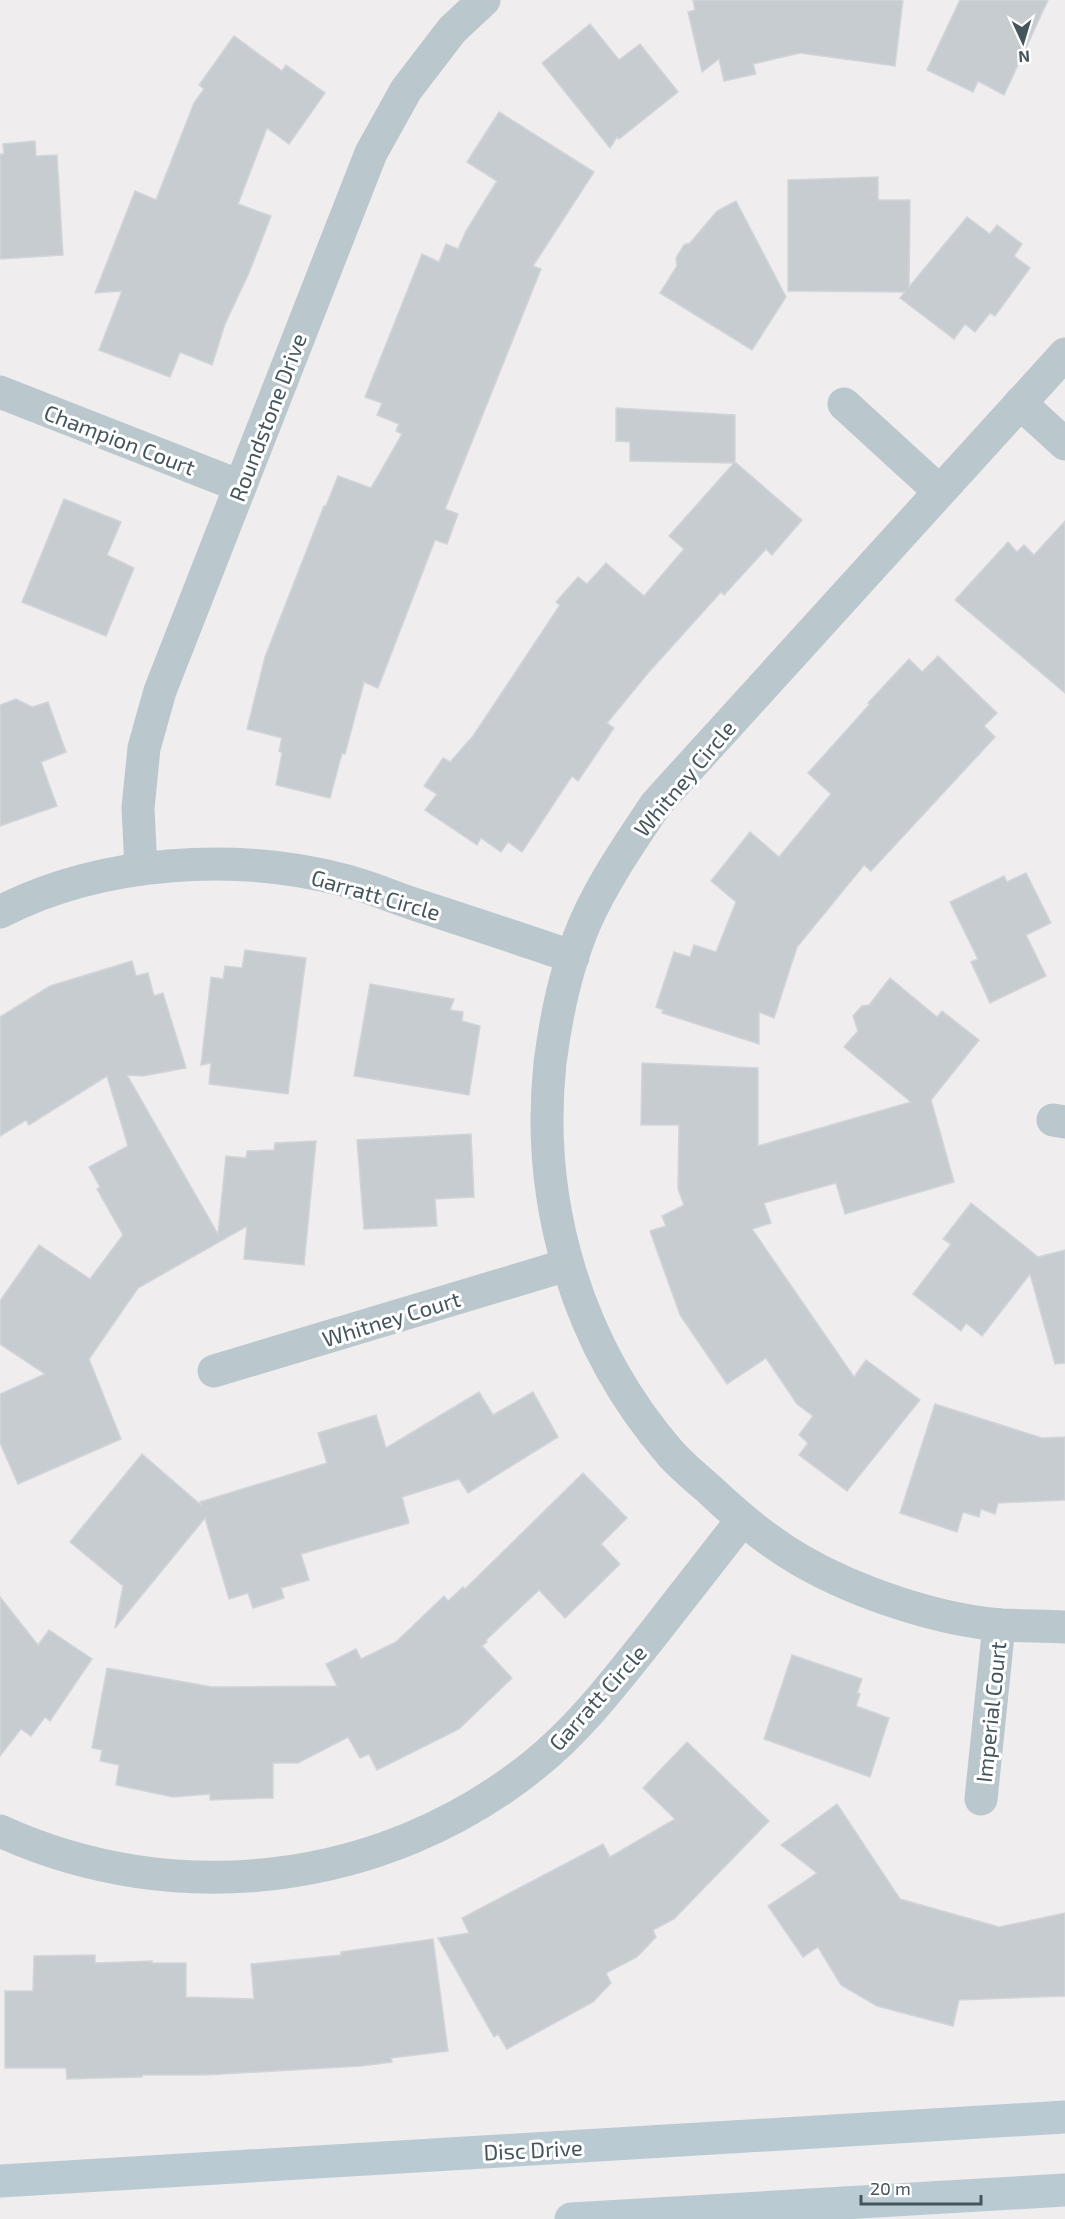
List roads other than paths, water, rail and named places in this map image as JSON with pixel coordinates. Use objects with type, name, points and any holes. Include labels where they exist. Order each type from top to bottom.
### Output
[{"type":"main road","name":"Disc Drive","points":[[0,2181],[1065,2117]]},
{"type":"main road","points":[[571,2219],[1065,2190]]},
{"type":"street","name":"Roundstone Drive","points":[[141,869],[138,808],[144,748],[160,691],[371,153],[406,90],[452,30],[484,0]]},
{"type":"street","name":"Whitney Circle","points":[[1065,354],[656,804],[617,860],[585,923],[573,957],[554,1027],[546,1104],[549,1180],[567,1265],[592,1332],[628,1397],[671,1454],[742,1520],[800,1560],[857,1588],[922,1611],[999,1625],[1065,1627]]},
{"type":"street","name":"Champion Court","points":[[0,392],[240,486]]},
{"type":"street","points":[[1020,403],[1065,444]]},
{"type":"street","points":[[844,405],[939,491]]},
{"type":"street","name":"Garratt Circle","points":[[0,912],[72,884],[141,869],[202,864],[274,867],[343,880],[573,957]]},
{"type":"street","name":"Whitney Court","points":[[214,1371],[567,1265]]},
{"type":"street","name":"Garratt Circle","points":[[0,1831],[68,1857],[121,1870],[203,1878],[270,1876],[340,1863],[408,1840],[482,1802],[534,1765],[585,1718],[742,1520]]},
{"type":"street","name":"Imperial Court","points":[[981,1798],[999,1625]]}]
